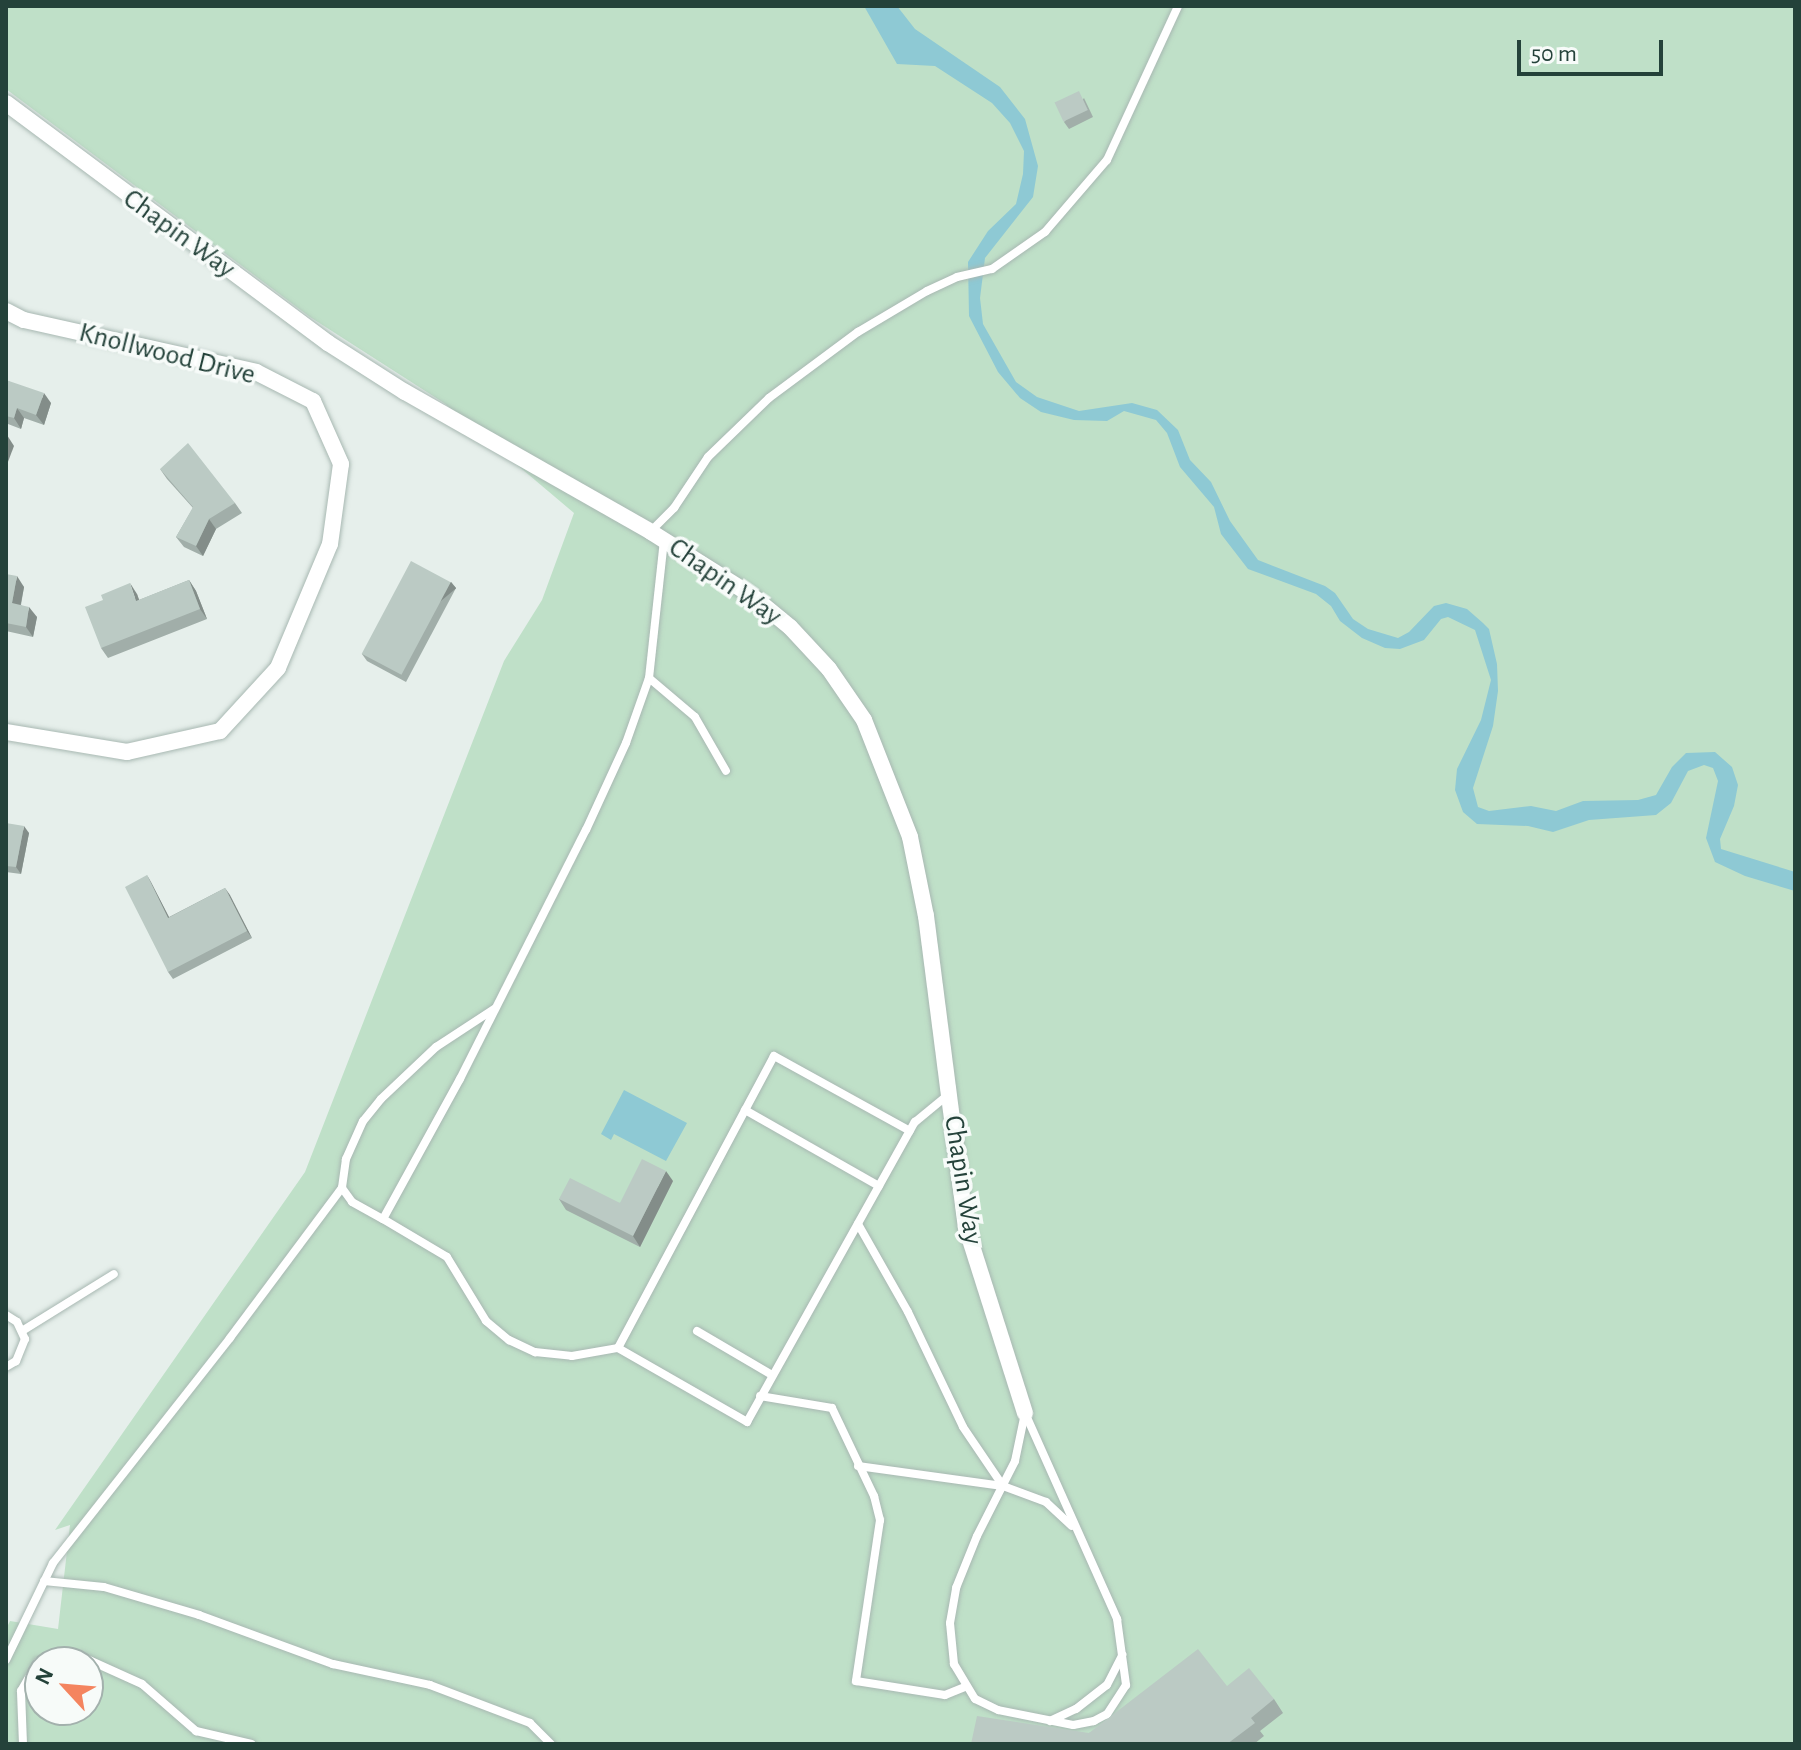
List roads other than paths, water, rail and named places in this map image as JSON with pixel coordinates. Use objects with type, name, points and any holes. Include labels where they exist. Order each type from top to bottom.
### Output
[{"type":"street","name":"Chapin Way","points":[[6,103],[54,143],[328,343],[405,392],[657,536],[751,595],[790,627],[829,669],[864,720],[910,837],[926,916],[966,1227],[1025,1413]]},
{"type":"street","name":"Knollwood Drive","points":[[6,311],[24,320],[256,372],[313,401],[341,464],[330,544],[278,668],[220,731],[127,752],[6,732]]},
{"type":"lane","points":[[383,1219],[460,1079],[586,830],[626,743],[649,678],[657,536],[674,508],[708,457],[769,398],[858,332],[957,277],[992,269],[1045,232],[1107,160],[1178,6]]},
{"type":"lane","points":[[649,678],[695,717],[726,771]]},
{"type":"lane","points":[[6,1660],[53,1563],[342,1188],[346,1159],[363,1121],[381,1099],[436,1047],[494,1009]]},
{"type":"lane","points":[[618,1348],[774,1056],[910,1131]]},
{"type":"lane","points":[[342,1188],[352,1202],[447,1257],[486,1321],[509,1340],[535,1352],[572,1356],[618,1348],[747,1422],[915,1122],[950,1093]]},
{"type":"lane","points":[[745,1110],[879,1186]]},
{"type":"lane","points":[[858,1224],[908,1312],[963,1427],[1003,1486]]},
{"type":"lane","points":[[22,1331],[114,1274]]},
{"type":"lane","points":[[6,1315],[22,1331],[23,1351],[6,1367]]},
{"type":"lane","points":[[697,1331],[772,1375]]},
{"type":"lane","points":[[760,1396],[832,1408],[874,1496],[880,1520],[856,1681],[945,1695],[965,1687]]},
{"type":"lane","points":[[1025,1413],[1117,1619],[1123,1652],[1126,1685],[1107,1714],[1094,1721],[1073,1725],[998,1710],[975,1699],[965,1687],[954,1664],[951,1642],[956,1588],[977,1536],[1015,1461],[1025,1413]]},
{"type":"lane","points":[[858,1466],[1003,1486],[1046,1502],[1065,1515],[1082,1539]]},
{"type":"lane","points":[[44,1581],[104,1587],[199,1615],[333,1664],[430,1685],[530,1723],[551,1744]]},
{"type":"lane","points":[[1049,1721],[1076,1709],[1107,1685],[1115,1675],[1123,1652]]},
{"type":"lane","points":[[23,1744],[21,1691],[38,1662],[80,1656],[142,1684],[196,1731],[252,1744]]},
{"type":"water","points":[[864,6],[897,6],[915,29],[1000,87],[1025,119],[1038,166],[1033,197],[985,258],[980,298],[983,324],[1016,382],[1037,397],[1079,411],[1132,403],[1157,410],[1178,430],[1190,460],[1211,482],[1230,521],[1258,560],[1325,586],[1335,593],[1353,619],[1368,629],[1398,638],[1409,632],[1434,606],[1446,603],[1467,609],[1483,623],[1489,629],[1497,664],[1498,691],[1493,726],[1473,788],[1478,807],[1489,811],[1531,806],[1556,811],[1583,801],[1638,800],[1656,795],[1672,767],[1686,753],[1715,752],[1732,767],[1738,785],[1734,806],[1720,839],[1721,849],[1795,872],[1795,891],[1745,876],[1715,862],[1706,838],[1718,781],[1713,768],[1704,765],[1688,771],[1671,803],[1656,815],[1589,820],[1553,832],[1528,826],[1477,824],[1463,812],[1455,790],[1457,769],[1481,720],[1491,680],[1475,630],[1448,617],[1441,619],[1424,640],[1400,649],[1385,648],[1362,638],[1340,621],[1331,606],[1316,594],[1248,569],[1221,534],[1214,507],[1180,467],[1167,433],[1156,420],[1124,411],[1107,421],[1074,420],[1041,412],[1020,398],[998,372],[969,316],[968,262],[988,231],[1016,204],[1023,174],[1024,151],[1010,123],[992,103],[935,66],[897,64]]},
{"type":"water","points":[[624,1090],[687,1123],[666,1161],[614,1134],[611,1140],[601,1134]]}]
